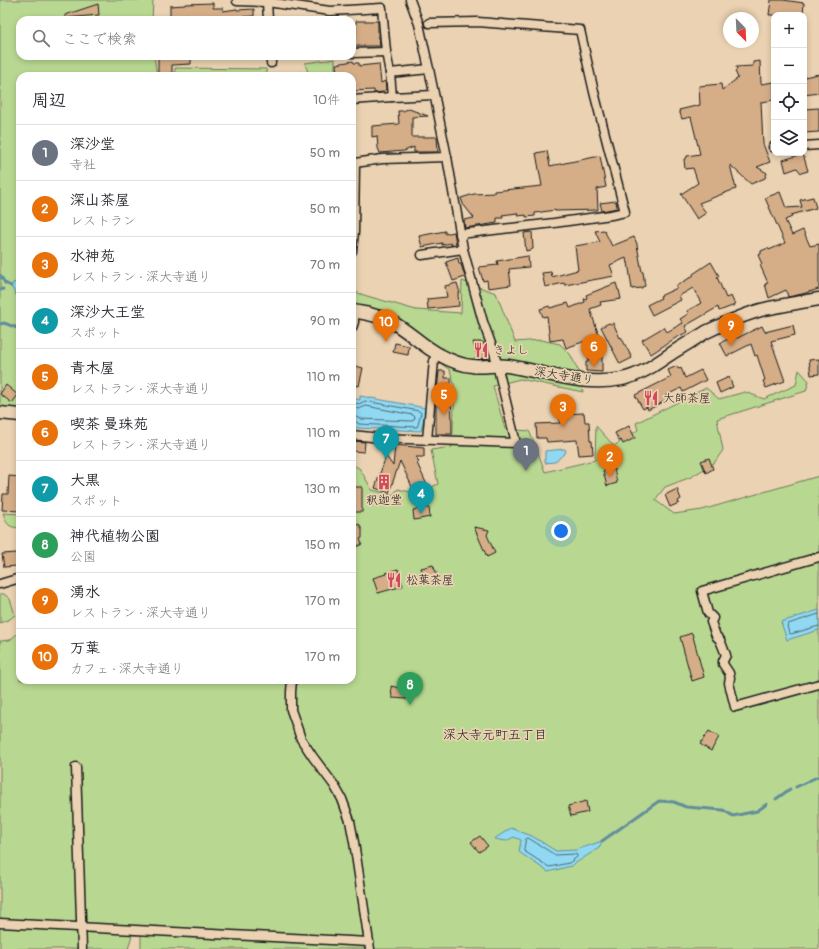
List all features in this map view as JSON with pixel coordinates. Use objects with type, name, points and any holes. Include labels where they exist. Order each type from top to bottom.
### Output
[{"type":"street","points":[[356,435],[381,438],[516,443],[494,352],[483,322],[462,249],[429,69],[419,24],[410,0]]},
{"type":"street","points":[[237,1],[267,2],[330,11],[382,8],[392,97]]},
{"type":"street","points":[[267,2],[268,16]]},
{"type":"street","points":[[429,23],[478,22],[580,30],[594,92],[625,212],[554,223],[460,234]]},
{"type":"street","points":[[356,53],[386,52]]},
{"type":"street","points":[[390,73],[429,69]]},
{"type":"street","points":[[356,100],[434,95]]},
{"type":"street","points":[[807,146],[819,145]]},
{"type":"street","points":[[356,163],[382,159],[446,157]]},
{"type":"street","points":[[422,255],[462,249]]},
{"type":"street","name":"深大寺通り","points":[[356,312],[378,316],[391,322],[440,355],[471,366],[506,366],[576,380],[609,381],[626,378],[641,373],[689,342],[725,323],[765,309],[819,299]]},
{"type":"street","points":[[427,440],[434,360]]},
{"type":"street","points":[[0,413],[16,415]]},
{"type":"street","points":[[819,557],[702,591],[708,613],[713,618],[712,622],[716,636],[720,640],[726,655],[723,664],[729,673],[729,683],[735,707],[819,684]]},
{"type":"street","points":[[0,584],[16,579]]},
{"type":"street","points":[[0,923],[370,946],[350,821],[342,799],[334,785],[301,739],[291,710],[292,684]]},
{"type":"street","points":[[76,767],[82,949]]},
{"type":"green space","points":[[0,0],[153,0],[152,16],[16,16],[16,60],[155,60],[156,72],[16,72],[16,412],[0,410]]},
{"type":"green space","points":[[335,60],[335,72],[308,72],[305,63]]},
{"type":"green space","points":[[175,68],[266,69],[266,72],[175,72]]},
{"type":"green space","points":[[462,281],[496,293],[515,342],[541,340],[560,344],[570,354],[579,372],[583,392],[520,379],[493,386],[505,429],[529,431],[545,472],[595,460],[596,426],[614,446],[638,430],[636,423],[706,388],[719,399],[745,392],[764,399],[796,385],[799,370],[809,381],[806,391],[717,419],[723,450],[714,463],[691,477],[665,487],[655,500],[674,514],[702,510],[819,476],[819,949],[141,949],[141,935],[132,935],[128,949],[0,949],[0,641],[10,640],[16,635],[16,684],[356,684],[356,466],[360,469],[372,490],[392,495],[398,489],[418,494],[438,484],[431,450],[452,447],[455,388],[450,370],[416,346],[376,320],[356,318],[356,292],[416,310],[461,313]]},
{"type":"green space","points":[[3,513],[16,514],[16,528],[10,526]]},
{"type":"green space","points":[[0,594],[4,594],[10,599],[15,615],[0,623]]},
{"type":"water","points":[[16,282],[16,295],[11,286]]},
{"type":"water","points":[[360,396],[426,408],[421,431],[357,428],[356,399],[360,400]]},
{"type":"water","points":[[565,449],[566,452],[555,462],[545,463],[545,451]]},
{"type":"water","points":[[819,610],[819,630],[787,640],[781,622]]},
{"type":"water","points":[[511,828],[532,836],[556,851],[576,850],[602,841],[599,848],[571,866],[548,872],[519,852],[521,840],[514,837],[506,841],[494,839]]},
{"type":"building","points":[[771,0],[804,3],[803,12],[771,12],[771,15],[769,15]]},
{"type":"building","points":[[213,3],[213,8],[223,8],[223,11],[254,9],[254,16],[170,16],[170,6]]},
{"type":"building","points":[[98,4],[99,15],[65,15]]},
{"type":"building","points":[[356,21],[378,21],[378,37],[380,46],[356,46]]},
{"type":"building","points":[[158,60],[191,60],[191,64],[172,65],[172,72],[158,72]]},
{"type":"building","points":[[353,61],[354,63],[359,63],[359,66],[379,64],[381,83],[385,81],[386,89],[383,92],[374,93],[374,90],[356,91],[356,72],[337,72],[336,64]]},
{"type":"building","points":[[760,61],[761,84],[771,82],[771,100],[761,102],[763,144],[770,162],[757,167],[767,173],[765,178],[751,184],[730,165],[736,189],[699,203],[706,213],[697,219],[681,194],[698,183],[693,168],[685,169],[684,159],[686,159],[687,156],[700,154],[691,117],[682,119],[679,110],[700,105],[699,86],[721,84],[722,90],[738,78],[735,71],[737,70],[736,67],[753,66],[753,62]]},
{"type":"building","points":[[819,74],[819,93],[807,95],[807,76]]},
{"type":"building","points":[[819,108],[819,132],[807,133],[807,109]]},
{"type":"building","points":[[409,109],[428,116],[412,117],[412,137],[437,137],[438,152],[414,152],[414,147],[404,151],[380,153],[377,136],[372,137],[372,126],[399,124],[398,111]]},
{"type":"building","points":[[547,151],[550,166],[600,156],[606,187],[597,189],[598,210],[555,210],[535,213],[535,216],[526,217],[526,215],[518,216],[517,213],[502,215],[503,218],[497,218],[497,223],[465,228],[464,220],[474,218],[463,204],[461,198],[474,194],[494,193],[494,191],[542,186],[536,153]]},
{"type":"building","points":[[796,156],[804,156],[808,171],[801,173],[797,168],[786,172],[783,160]]},
{"type":"building","points":[[780,192],[786,208],[802,207],[800,200],[813,197],[816,208],[791,215],[792,217],[785,220],[792,235],[803,230],[810,246],[819,244],[819,289],[788,297],[786,290],[769,298],[765,284],[768,283],[760,265],[762,264],[758,255],[761,254],[761,251],[768,248],[769,250],[785,243],[765,198]]},
{"type":"building","points":[[616,201],[617,208],[602,211],[600,203]]},
{"type":"building","points":[[604,230],[612,246],[634,237],[637,244],[645,286],[642,288],[632,289],[628,262],[627,263],[626,258],[610,265],[614,276],[545,287],[542,273],[551,272],[552,277],[578,270],[575,246],[600,242],[595,231]]},
{"type":"building","points":[[445,231],[445,234],[454,232],[456,244],[451,245],[451,243],[442,245],[442,243],[422,247],[419,236]]},
{"type":"building","points":[[532,232],[533,249],[526,251],[524,233]]},
{"type":"building","points":[[528,256],[529,267],[509,269],[511,285],[488,288],[487,280],[483,281],[479,267],[498,265],[497,261]]},
{"type":"building","points":[[458,258],[465,277],[453,281],[446,262]]},
{"type":"building","points":[[711,262],[719,276],[717,277],[726,298],[731,296],[735,305],[719,311],[718,307],[685,326],[688,332],[677,337],[651,354],[642,340],[664,327],[667,332],[683,323],[680,319],[688,314],[687,311],[701,303],[693,288],[679,296],[681,300],[652,315],[647,305],[661,298],[660,296],[677,288],[676,286],[693,276],[693,274]]},
{"type":"building","points":[[457,283],[460,293],[458,294],[459,306],[428,309],[427,299],[447,297],[445,286]]},
{"type":"building","points":[[616,283],[621,299],[600,302],[601,305],[590,309],[599,336],[566,348],[563,339],[550,341],[547,316],[543,317],[540,309],[568,303],[570,308],[585,302],[584,299],[587,298],[586,295]]},
{"type":"building","points":[[609,323],[613,323],[632,358],[620,364],[601,327]]},
{"type":"building","points":[[793,325],[795,335],[771,341],[785,381],[766,388],[757,355],[755,356],[751,344],[727,356],[720,343],[736,336],[737,338],[762,326],[765,332]]},
{"type":"building","name":"きよし","points":[[473,342],[483,342],[489,358],[478,359]]},
{"type":"building","points":[[395,343],[409,346],[408,355],[393,352]]},
{"type":"building","points":[[589,355],[602,355],[602,372],[586,371],[586,362],[588,362]]},
{"type":"building","points":[[819,359],[819,374],[811,375],[809,360]]},
{"type":"building","points":[[356,366],[363,368],[359,386],[356,386]]},
{"type":"building","points":[[677,366],[678,369],[681,368],[685,378],[701,370],[706,380],[683,392],[681,388],[665,396],[667,400],[648,410],[647,407],[643,409],[635,395],[671,377],[668,370]]},
{"type":"building","points":[[439,371],[445,371],[445,378],[451,378],[452,434],[436,434],[436,402]]},
{"type":"building","points":[[729,377],[733,387],[720,393],[716,383]]},
{"type":"building","points":[[6,385],[16,393],[16,398],[12,403],[0,394]]},
{"type":"building","points":[[584,413],[585,422],[589,422],[590,441],[592,441],[593,454],[579,455],[577,440],[547,442],[546,438],[537,438],[536,424],[560,423],[560,414]]},
{"type":"building","points":[[629,426],[635,438],[623,444],[621,440],[619,441],[615,433]]},
{"type":"building","points":[[356,441],[365,442],[364,452],[356,451]]},
{"type":"building","points":[[395,445],[424,448],[424,457],[416,457],[419,462],[417,463],[427,485],[414,491],[400,461],[389,493],[375,488],[386,456],[393,466]]},
{"type":"building","points":[[709,458],[713,469],[706,473],[701,461]]},
{"type":"building","points":[[614,468],[617,483],[607,486],[603,471]]},
{"type":"building","points":[[9,476],[16,477],[16,511],[2,510],[3,494],[8,494]]},
{"type":"building","points":[[356,487],[362,487],[362,512],[356,512]]},
{"type":"building","points":[[677,489],[681,499],[678,501],[679,503],[670,507],[665,495]]},
{"type":"building","points":[[429,507],[430,517],[414,520],[413,510]]},
{"type":"building","points":[[359,524],[362,530],[362,538],[360,539],[362,544],[356,547],[356,525]]},
{"type":"building","points":[[474,527],[489,530],[487,535],[495,553],[487,557]]},
{"type":"building","points":[[16,553],[16,566],[4,567],[2,554]]},
{"type":"building","points":[[433,565],[437,575],[424,579],[421,568]]},
{"type":"building","points":[[398,569],[403,586],[378,593],[373,578]]},
{"type":"building","points":[[692,633],[704,677],[692,681],[680,637]]},
{"type":"building","points":[[391,686],[408,690],[407,699],[392,698]]},
{"type":"building","points":[[709,731],[719,737],[711,751],[700,744]]},
{"type":"building","points":[[586,801],[588,812],[571,816],[568,806]]},
{"type":"building","points":[[480,836],[488,846],[479,852],[471,842]]},
{"type":"waterway","points":[[0,275],[5,283],[11,286]]},
{"type":"waterway","points":[[0,324],[4,323],[16,328]]},
{"type":"waterway","points":[[796,787],[819,776]]},
{"type":"waterway","points":[[776,799],[790,789]]},
{"type":"waterway","points":[[602,841],[659,801],[674,802],[686,807],[723,810],[733,816],[757,811],[767,804]]},
{"type":"place","name":"万葉","points":[[386,342]]},
{"type":"place","name":"湧水","points":[[731,346]]},
{"type":"place","name":"きよし","points":[[481,350]]},
{"type":"place","name":"喫茶 曼珠苑","points":[[594,367]]},
{"type":"place","name":"大師茶屋","points":[[651,398]]},
{"type":"place","name":"青木屋","points":[[444,415]]},
{"type":"place","name":"水神苑","points":[[563,427]]},
{"type":"place","name":"大黒","points":[[386,459]]},
{"type":"place","name":"深沙堂","points":[[526,471]]},
{"type":"place","name":"深山茶屋","points":[[610,477]]},
{"type":"place","name":"釈迦堂","points":[[384,482]]},
{"type":"place","name":"深沙大王堂","points":[[421,514]]},
{"type":"place","name":"松葉茶屋","points":[[394,580]]},
{"type":"place","name":"神代植物公園","points":[[410,705]]},
{"type":"district","name":"深大寺元町五丁目","points":[[495,735]]}]
